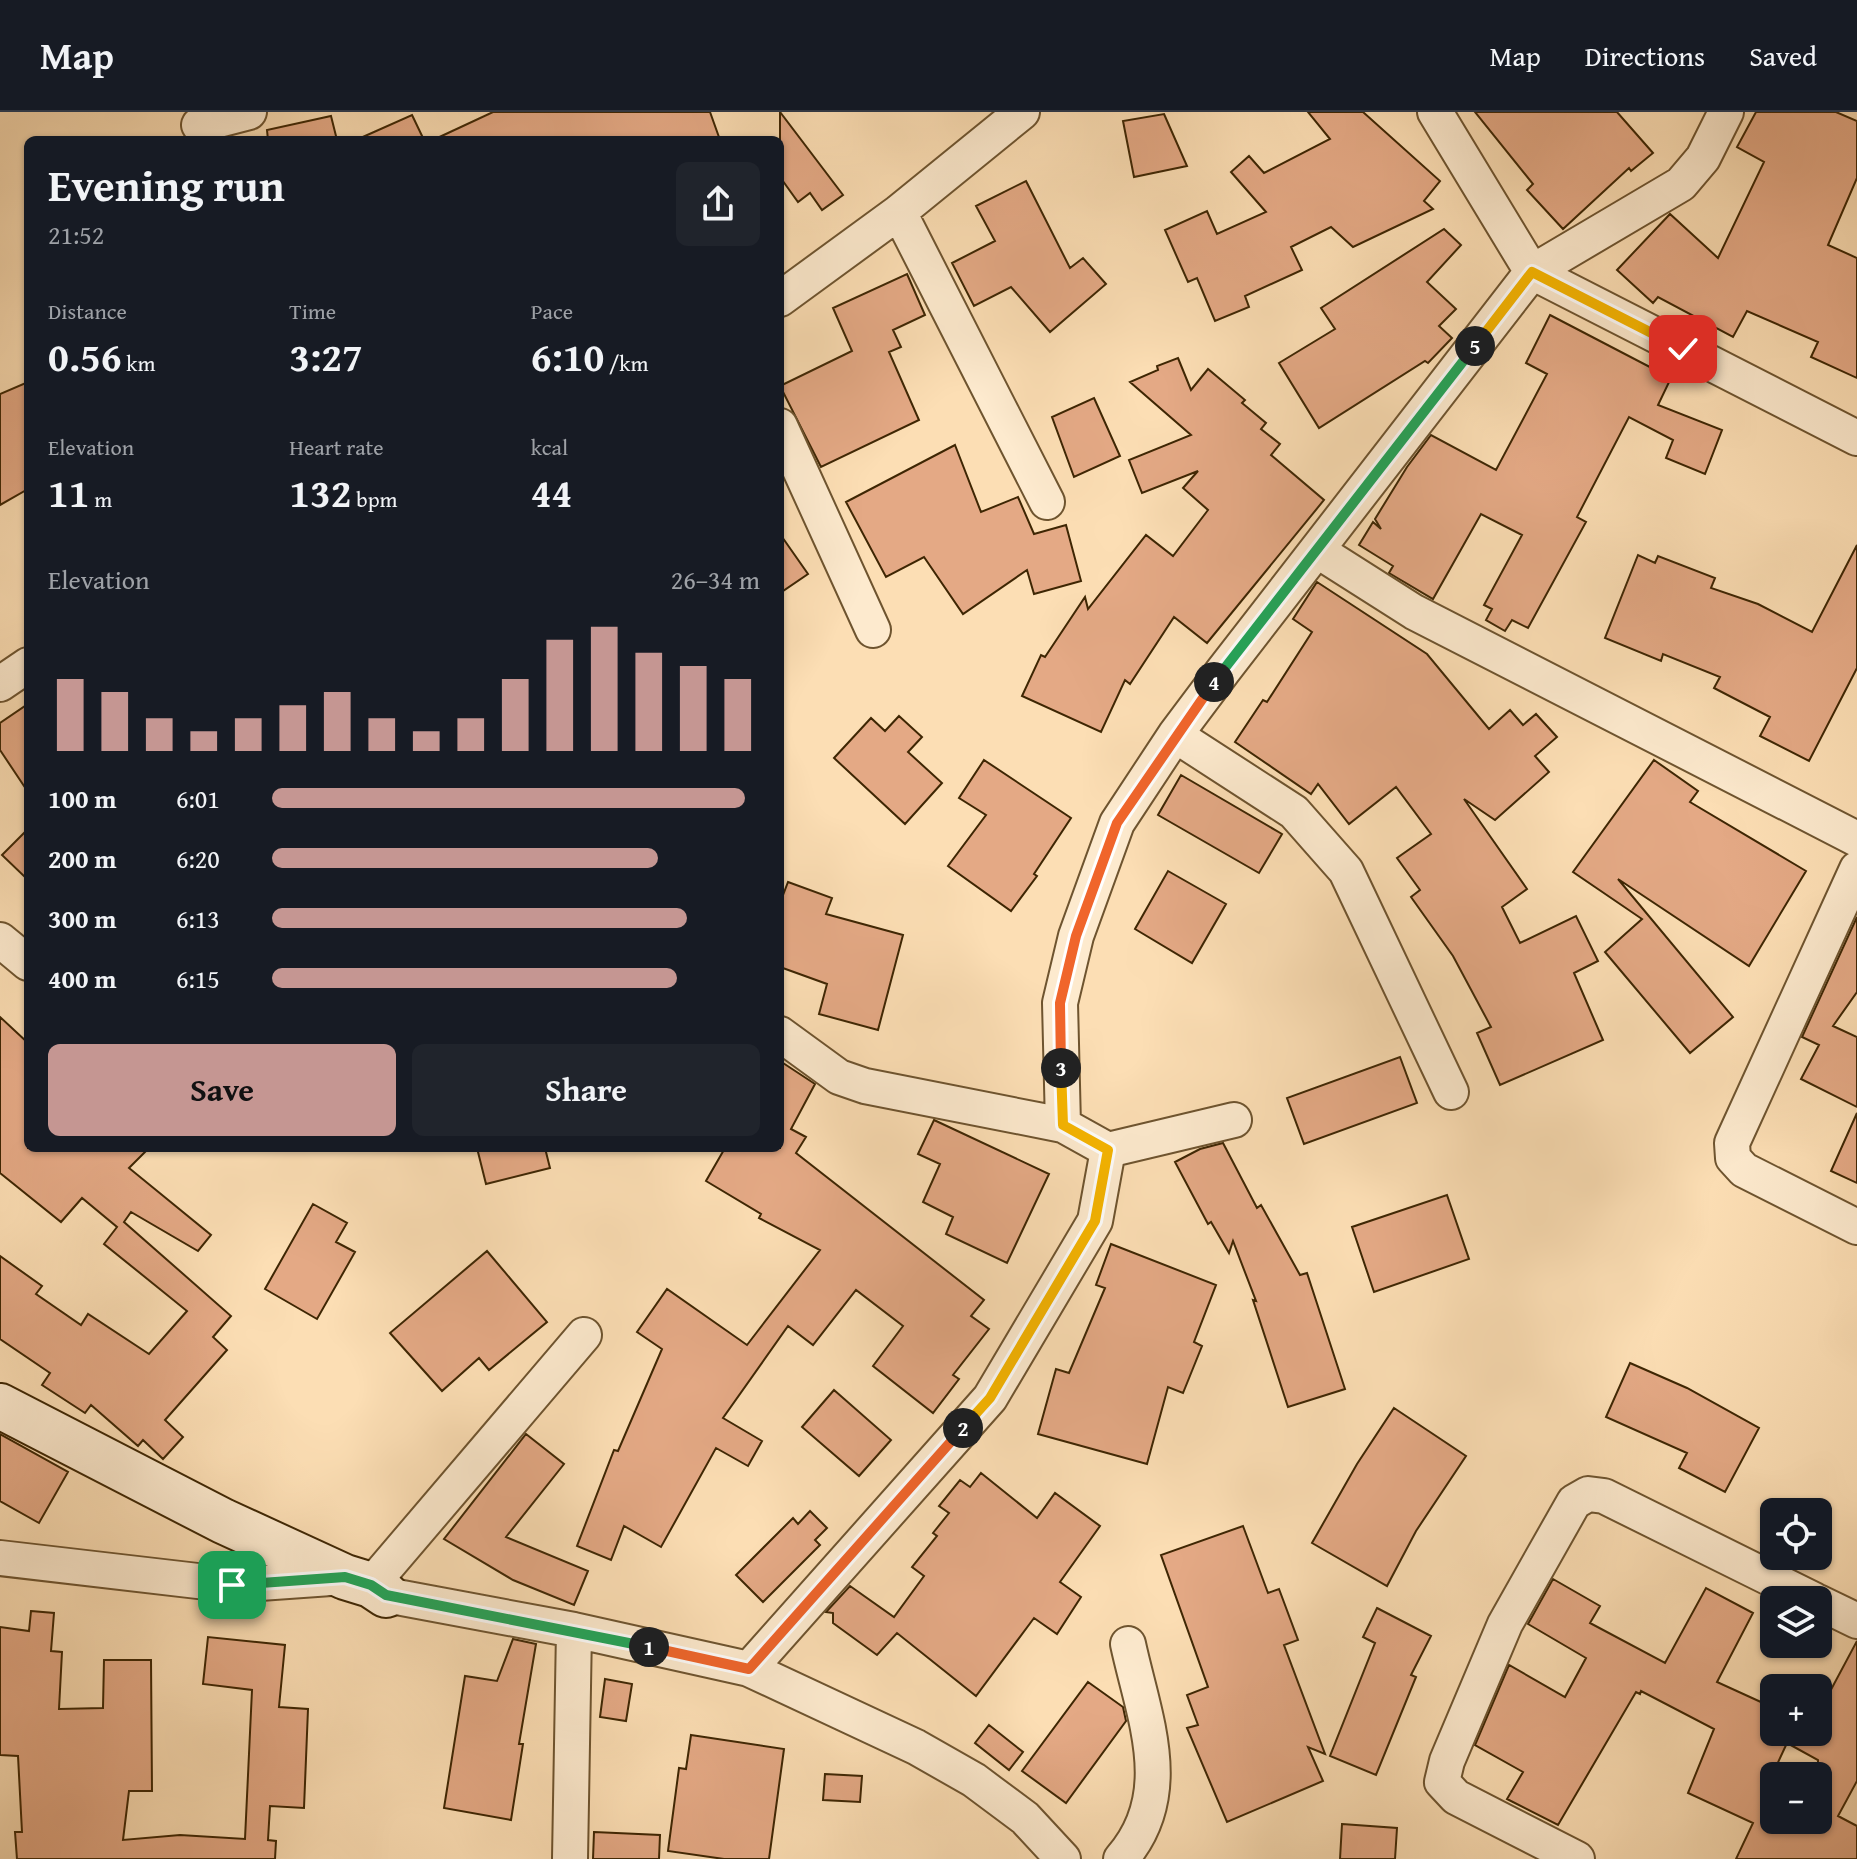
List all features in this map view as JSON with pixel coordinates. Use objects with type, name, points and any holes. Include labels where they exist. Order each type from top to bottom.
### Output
[{"type":"street","points":[[199,126],[249,112]]},
{"type":"street","points":[[784,296],[899,212],[1022,112]]},
{"type":"street","points":[[1435,112],[1532,272],[1857,438]]},
{"type":"street","points":[[1063,1125],[1060,1003],[1076,936],[1117,823],[1175,735],[1532,272],[1681,184],[1703,158],[1726,112]]},
{"type":"street","points":[[899,212],[1047,502]]},
{"type":"street","points":[[784,435],[873,630]]},
{"type":"street","points":[[1318,551],[1414,612],[1857,839]]},
{"type":"street","points":[[0,684],[24,668]]},
{"type":"street","points":[[1175,735],[1294,812],[1346,871],[1451,1092]]},
{"type":"street","points":[[1857,869],[1732,1143],[1733,1158],[1744,1170],[1857,1227]]},
{"type":"street","points":[[0,940],[24,960]]},
{"type":"street","points":[[784,1037],[839,1077],[865,1086],[1063,1125],[1108,1150],[1234,1120]]},
{"type":"street","points":[[749,1669],[990,1398],[1095,1221],[1108,1150]]},
{"type":"street","points":[[367,1586],[584,1335]]},
{"type":"street","points":[[0,1406],[223,1521],[367,1586]]},
{"type":"street","points":[[1577,1859],[1456,1797],[1442,1782],[1447,1761],[1505,1624],[1574,1502],[1588,1494],[1604,1496],[1786,1586]]},
{"type":"street","points":[[0,1558],[232,1585],[367,1586],[749,1669],[916,1747],[974,1780],[1025,1818],[1063,1859]]},
{"type":"street","points":[[1832,1609],[1857,1621]]},
{"type":"street","points":[[570,1859],[574,1630]]},
{"type":"street","points":[[1121,1859],[1133,1845],[1152,1802],[1155,1766],[1128,1644]]},
{"type":"building","points":[[493,112],[710,112],[719,136],[442,136]]},
{"type":"building","points":[[780,112],[843,195],[822,210],[810,193],[798,202],[784,183],[784,136],[780,136]]},
{"type":"building","points":[[1308,112],[1363,112],[1440,181],[1424,201],[1433,209],[1353,247],[1331,227],[1291,247],[1302,270],[1245,296],[1249,307],[1215,321],[1197,278],[1188,282],[1165,230],[1207,211],[1217,234],[1266,212],[1231,172],[1249,156],[1264,173],[1330,139]]},
{"type":"building","points":[[1475,112],[1617,112],[1653,153],[1631,171],[1629,168],[1563,229],[1527,190],[1533,184]]},
{"type":"building","points":[[1756,112],[1836,112],[1857,121],[1857,178],[1828,245],[1857,258],[1857,378],[1811,357],[1818,342],[1747,311],[1733,337],[1658,297],[1653,303],[1617,270],[1670,214],[1718,258],[1764,162],[1737,147]]},
{"type":"building","points":[[1164,114],[1187,166],[1134,177],[1123,121]]},
{"type":"building","points":[[412,115],[422,136],[365,136]]},
{"type":"building","points":[[331,116],[336,136],[268,136],[267,130]]},
{"type":"building","points":[[1026,181],[1070,268],[1083,258],[1106,284],[1050,332],[1011,287],[974,306],[952,263],[995,241],[976,206]]},
{"type":"building","points":[[1444,229],[1461,245],[1427,282],[1456,309],[1439,326],[1452,338],[1428,363],[1425,361],[1319,428],[1279,363],[1335,329],[1321,308]]},
{"type":"building","points":[[907,274],[925,315],[893,330],[901,347],[889,352],[919,420],[821,467],[784,394],[784,384],[852,351],[833,308]]},
{"type":"building","points":[[1550,315],[1671,378],[1658,405],[1722,430],[1705,474],[1666,458],[1673,440],[1629,417],[1577,517],[1586,522],[1528,628],[1512,620],[1505,631],[1486,620],[1492,609],[1484,605],[1522,535],[1481,514],[1433,599],[1389,573],[1393,566],[1359,545],[1373,522],[1381,529],[1375,519],[1431,435],[1496,470],[1547,374],[1526,363]]},
{"type":"building","points":[[1178,358],[1191,390],[1208,369],[1245,400],[1242,403],[1266,423],[1261,429],[1280,444],[1271,455],[1324,500],[1207,643],[1174,617],[1130,684],[1125,680],[1101,732],[1022,696],[1041,655],[1045,657],[1085,597],[1088,609],[1146,535],[1173,556],[1208,510],[1183,488],[1198,471],[1142,493],[1129,460],[1191,435],[1130,382]]},
{"type":"building","points":[[24,384],[24,491],[0,505],[0,394]]},
{"type":"building","points":[[1094,398],[1120,456],[1074,477],[1052,417]]},
{"type":"building","points":[[955,445],[981,512],[1018,497],[1034,534],[1066,525],[1081,581],[1034,594],[1027,570],[963,614],[924,557],[886,577],[846,502]]},
{"type":"building","points":[[784,540],[808,574],[784,590]]},
{"type":"building","points":[[1857,545],[1857,668],[1809,761],[1760,736],[1770,717],[1714,688],[1720,677],[1663,654],[1661,661],[1605,638],[1638,555],[1655,563],[1658,556],[1715,578],[1711,588],[1758,604],[1812,632]]},
{"type":"building","points":[[1317,582],[1427,654],[1489,729],[1510,710],[1523,725],[1536,714],[1557,737],[1535,756],[1549,772],[1495,820],[1464,799],[1527,889],[1502,907],[1520,943],[1576,916],[1598,961],[1574,973],[1603,1040],[1500,1085],[1477,1033],[1491,1027],[1453,956],[1411,897],[1420,890],[1397,858],[1431,834],[1396,787],[1349,824],[1318,784],[1311,794],[1235,742],[1263,700],[1267,702],[1312,632],[1293,619]]},
{"type":"building","points":[[24,707],[24,786],[0,750],[0,723]]},
{"type":"building","points":[[899,716],[922,737],[908,752],[942,783],[905,824],[834,758],[871,718],[885,731]]},
{"type":"building","points":[[984,760],[1071,818],[1034,874],[1037,876],[1011,911],[948,866],[986,815],[959,798]]},
{"type":"building","points":[[1654,760],[1698,791],[1690,802],[1806,871],[1749,966],[1618,879],[1733,1017],[1690,1053],[1605,952],[1642,919],[1573,872]]},
{"type":"building","points":[[1181,775],[1282,834],[1259,873],[1158,815]]},
{"type":"building","points":[[24,833],[24,876],[2,855]]},
{"type":"building","points":[[1168,871],[1226,904],[1192,963],[1135,929]]},
{"type":"building","points":[[788,882],[832,898],[826,914],[903,935],[878,1030],[819,1014],[827,984],[784,968],[784,892]]},
{"type":"building","points":[[1857,917],[1857,992],[1833,1026],[1857,1037],[1857,1107],[1801,1079],[1819,1045],[1802,1037]]},
{"type":"building","points":[[0,1017],[24,1039],[24,1152],[145,1152],[129,1168],[211,1235],[198,1251],[131,1212],[124,1222],[231,1316],[213,1337],[227,1350],[165,1420],[183,1437],[163,1459],[143,1440],[138,1446],[91,1405],[85,1413],[42,1385],[50,1373],[0,1339],[0,1256],[42,1286],[36,1294],[81,1325],[88,1314],[149,1354],[187,1311],[104,1244],[117,1227],[82,1198],[61,1222],[0,1173]]},
{"type":"building","points":[[1400,1057],[1417,1103],[1304,1144],[1287,1098]]},
{"type":"building","points":[[784,1064],[815,1084],[791,1129],[806,1137],[796,1153],[984,1300],[971,1316],[989,1329],[953,1375],[959,1379],[933,1413],[873,1366],[903,1326],[856,1290],[813,1345],[788,1326],[723,1418],[762,1441],[748,1466],[716,1448],[661,1547],[624,1526],[611,1560],[577,1546],[614,1450],[618,1451],[662,1349],[637,1332],[667,1289],[747,1345],[820,1250],[759,1218],[761,1214],[706,1181],[723,1152],[784,1152]]},
{"type":"building","points":[[1857,1113],[1857,1183],[1831,1171]]},
{"type":"building","points":[[934,1120],[1049,1174],[1007,1263],[946,1234],[953,1217],[923,1202],[940,1164],[918,1154]]},
{"type":"building","points":[[1223,1143],[1257,1208],[1261,1205],[1300,1275],[1307,1273],[1345,1389],[1288,1407],[1253,1300],[1256,1301],[1233,1241],[1229,1253],[1211,1222],[1208,1224],[1175,1162],[1200,1149]]},
{"type":"building","points":[[478,1152],[546,1152],[550,1168],[486,1184]]},
{"type":"building","points":[[1447,1195],[1469,1259],[1374,1292],[1352,1227]]},
{"type":"building","points":[[313,1204],[347,1223],[336,1242],[355,1252],[317,1319],[265,1289]]},
{"type":"building","points":[[1111,1244],[1216,1285],[1194,1342],[1202,1346],[1183,1393],[1168,1387],[1147,1464],[1038,1434],[1056,1369],[1069,1373],[1105,1288],[1096,1285]]},
{"type":"building","points":[[487,1251],[547,1322],[489,1370],[479,1358],[442,1391],[390,1333]]},
{"type":"building","points":[[1630,1363],[1687,1388],[1759,1428],[1725,1492],[1679,1468],[1687,1453],[1606,1417]]},
{"type":"building","points":[[834,1390],[891,1440],[859,1476],[802,1427]]},
{"type":"building","points":[[1394,1408],[1466,1456],[1416,1531],[1387,1586],[1312,1543],[1357,1464]]},
{"type":"building","points":[[0,1434],[68,1472],[39,1523],[0,1501]]},
{"type":"building","points":[[526,1434],[564,1464],[506,1537],[588,1571],[574,1605],[513,1580],[444,1539]]},
{"type":"building","points":[[981,1473],[1037,1518],[1055,1493],[1100,1526],[1060,1582],[1081,1597],[1057,1634],[1034,1618],[976,1696],[897,1633],[877,1655],[833,1623],[833,1613],[826,1612],[850,1586],[894,1617],[924,1576],[912,1567],[937,1536],[933,1533],[949,1513],[939,1506],[960,1480],[970,1487]]},
{"type":"building","points":[[810,1511],[827,1528],[815,1540],[820,1545],[763,1602],[736,1575],[793,1518],[798,1524]]},
{"type":"building","points":[[1243,1526],[1268,1593],[1279,1589],[1298,1640],[1284,1645],[1325,1754],[1308,1747],[1323,1781],[1227,1822],[1187,1728],[1198,1725],[1187,1695],[1208,1687],[1161,1555]]},
{"type":"building","points":[[1553,1579],[1600,1606],[1590,1623],[1665,1663],[1706,1588],[1753,1613],[1717,1682],[1760,1702],[1760,1746],[1786,1746],[1778,1762],[1760,1762],[1760,1834],[1832,1834],[1832,1762],[1818,1762],[1792,1746],[1832,1746],[1832,1688],[1857,1641],[1857,1781],[1838,1816],[1857,1826],[1857,1859],[1736,1859],[1753,1823],[1688,1793],[1714,1729],[1641,1691],[1640,1694],[1636,1692],[1558,1825],[1507,1799],[1523,1772],[1475,1745],[1509,1665],[1565,1697],[1586,1658],[1528,1624]]},
{"type":"building","points":[[1377,1608],[1431,1636],[1411,1675],[1416,1677],[1376,1775],[1330,1756],[1375,1643],[1363,1637]]},
{"type":"building","points":[[31,1611],[54,1613],[51,1651],[62,1652],[59,1709],[103,1708],[104,1660],[151,1660],[152,1791],[129,1791],[123,1840],[180,1835],[245,1839],[252,1690],[203,1684],[208,1637],[285,1645],[279,1707],[308,1709],[304,1808],[270,1806],[268,1840],[276,1841],[275,1859],[17,1859],[15,1832],[22,1832],[18,1756],[0,1755],[0,1627],[29,1631]]},
{"type":"building","points":[[513,1639],[536,1644],[519,1744],[523,1744],[511,1820],[444,1808],[465,1676],[497,1681]]},
{"type":"building","points":[[605,1679],[632,1684],[626,1721],[600,1717]]},
{"type":"building","points":[[1088,1682],[1123,1707],[1126,1721],[1066,1803],[1022,1771]]},
{"type":"building","points":[[989,1725],[1023,1752],[1009,1770],[975,1743]]},
{"type":"building","points":[[691,1735],[784,1749],[769,1859],[724,1859],[668,1851],[679,1768],[686,1769]]},
{"type":"building","points":[[825,1774],[862,1776],[860,1802],[823,1800]]},
{"type":"building","points":[[1342,1824],[1397,1828],[1395,1859],[1340,1859]]},
{"type":"building","points":[[594,1832],[660,1835],[659,1859],[593,1859]]},
{"type":"route","points":[[232,1585],[345,1577],[371,1585],[386,1595],[574,1630],[749,1669],[990,1398],[1095,1221],[1108,1150],[1063,1125],[1060,1003],[1076,936],[1117,823],[1175,735],[1532,272],[1683,349]]}]
